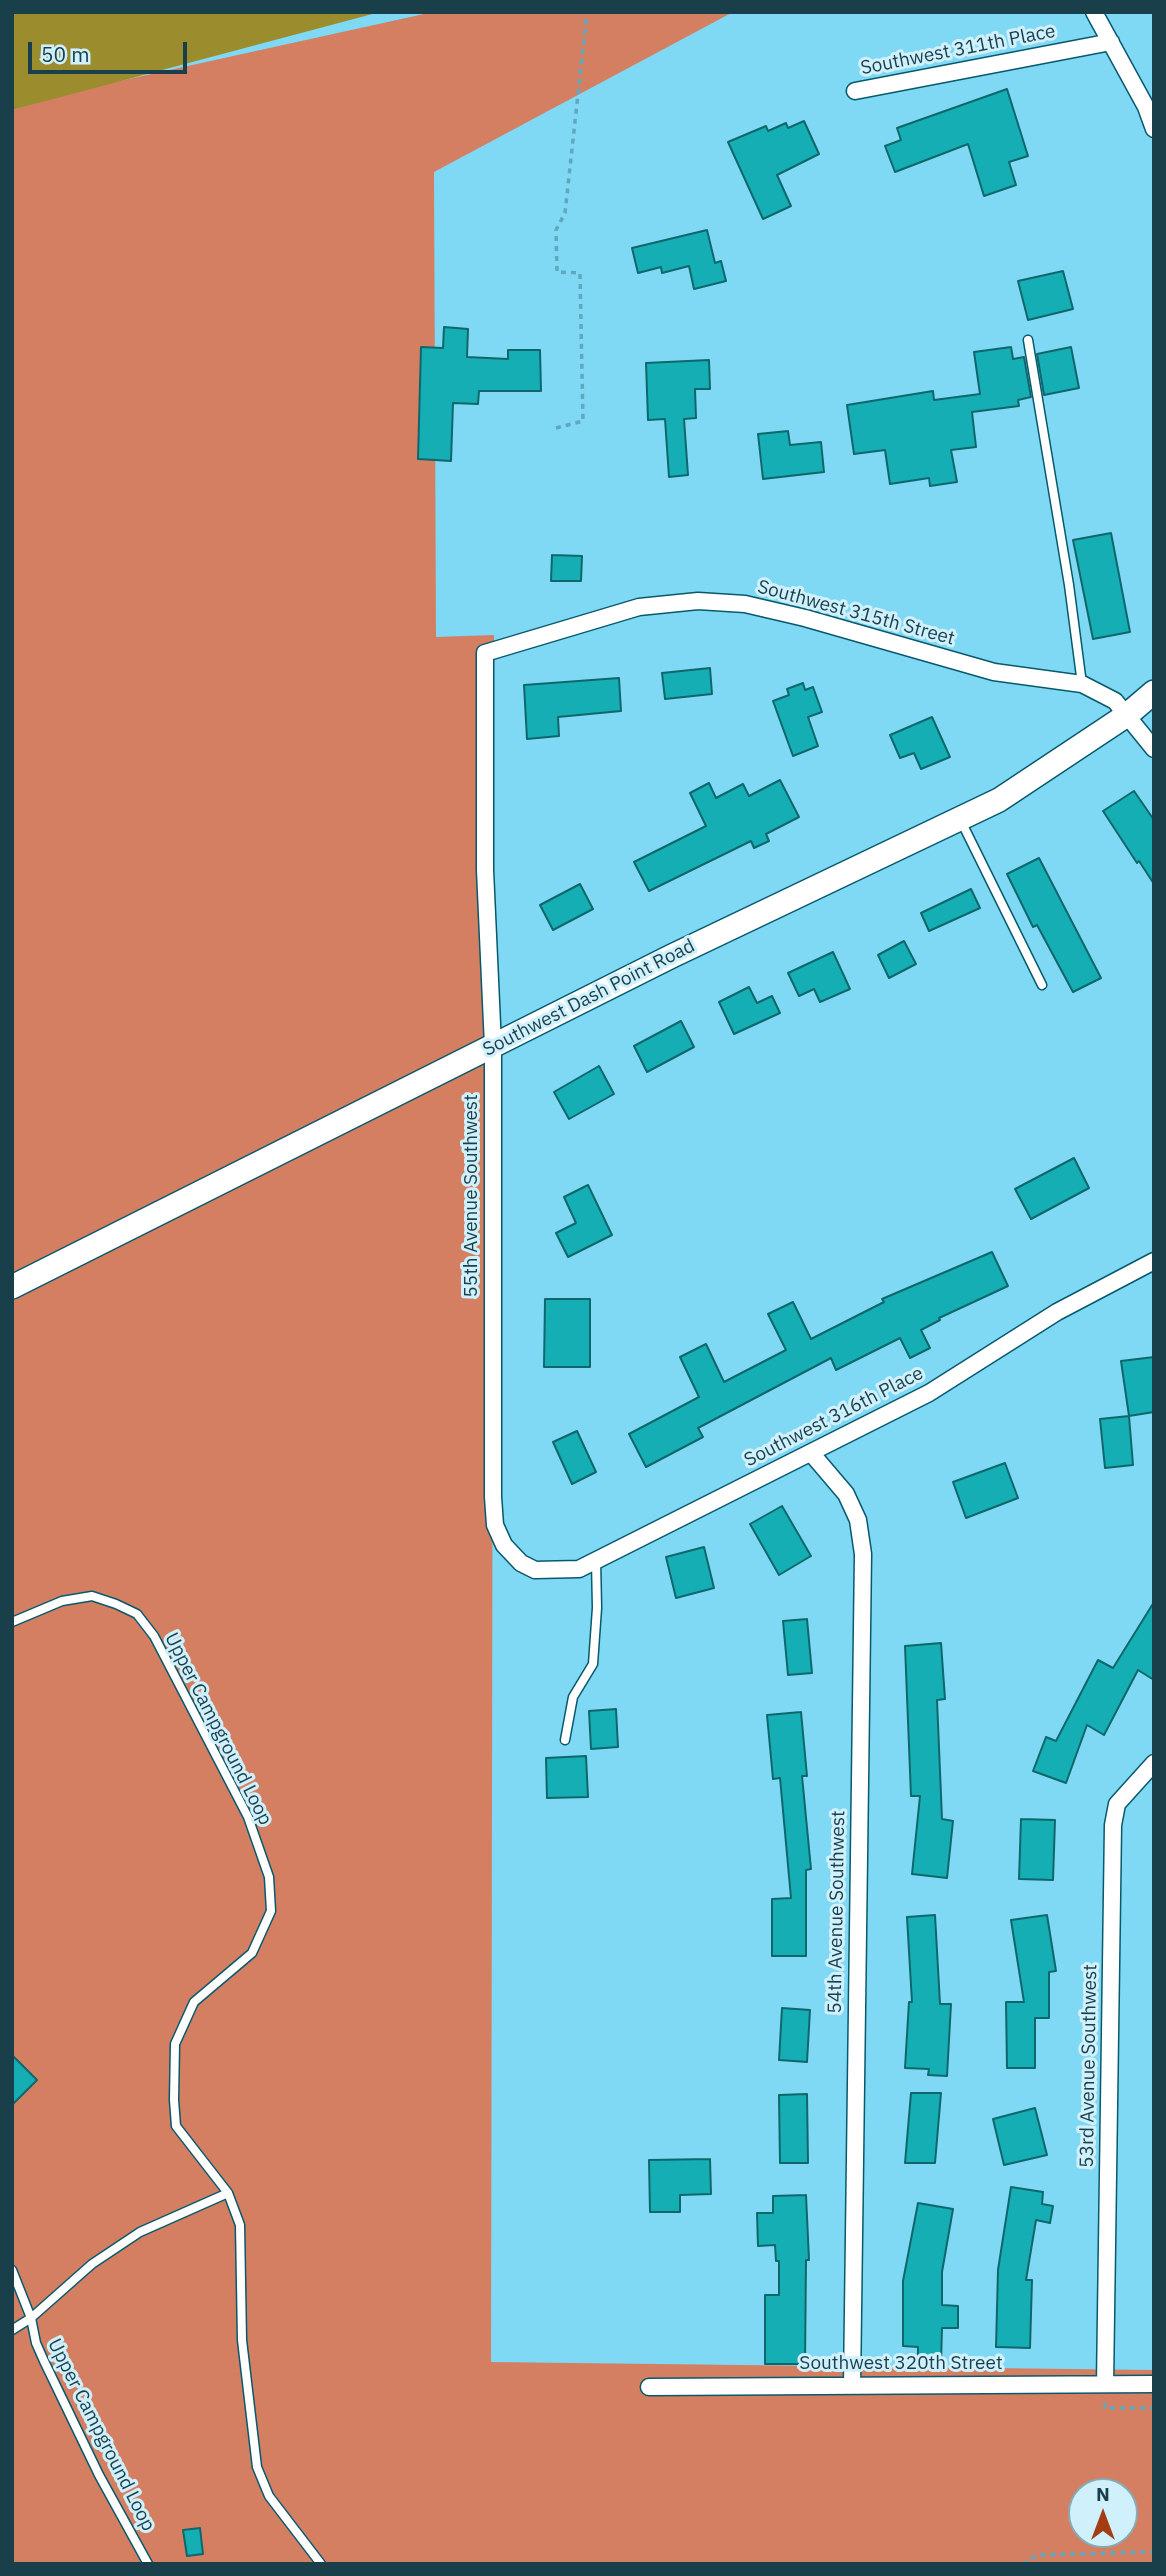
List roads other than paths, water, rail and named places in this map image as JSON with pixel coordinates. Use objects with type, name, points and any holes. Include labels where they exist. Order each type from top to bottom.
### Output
[{"type":"main road","name":"Southwest Dash Point Road","points":[[12,1287],[672,956],[999,800],[1126,715],[1152,689]]},
{"type":"street","points":[[1094,12],[1146,107],[1154,129]]},
{"type":"street","name":"Southwest 311th Place","points":[[855,91],[1111,42]]},
{"type":"street","name":"Southwest 315th Street","points":[[485,653],[639,607],[698,601],[745,604],[805,618],[994,672],[1082,684],[1115,701],[1126,715]]},
{"type":"street","name":"55th Avenue Southwest","points":[[485,653],[485,870],[493,1046],[493,1497],[495,1525],[504,1545],[521,1563]]},
{"type":"street","points":[[1126,715],[1154,749]]},
{"type":"street","name":"Southwest 316th Place","points":[[521,1563],[535,1570],[579,1569],[929,1393],[1057,1312],[1154,1261]]},
{"type":"street","name":"54th Avenue Southwest","points":[[812,1454],[846,1494],[858,1520],[863,1554],[852,2386]]},
{"type":"street","name":"53rd Avenue Southwest","points":[[1105,2384],[1112,1825],[1117,1804],[1154,1763]]},
{"type":"street","name":"Southwest 320th Street","points":[[649,2387],[1154,2384]]},
{"type":"lane","points":[[1028,340],[1069,585],[1082,684]]},
{"type":"lane","points":[[960,818],[1042,985]]},
{"type":"lane","points":[[565,1740],[573,1697],[593,1664],[597,1608],[596,1560]]},
{"type":"lane","name":"Upper Campground Loop","points":[[12,1622],[62,1601],[92,1596],[137,1614],[154,1636],[248,1817],[270,1877],[271,1911],[252,1954],[194,2002],[175,2044],[173,2100],[176,2126],[228,2193],[240,2225],[242,2340],[257,2467],[269,2496],[321,2564]]},
{"type":"lane","points":[[12,2330],[31,2318],[92,2264],[139,2232],[228,2193]]},
{"type":"lane","name":"Upper Campground Loop","points":[[12,2270],[44,2361],[99,2475],[148,2564]]}]
